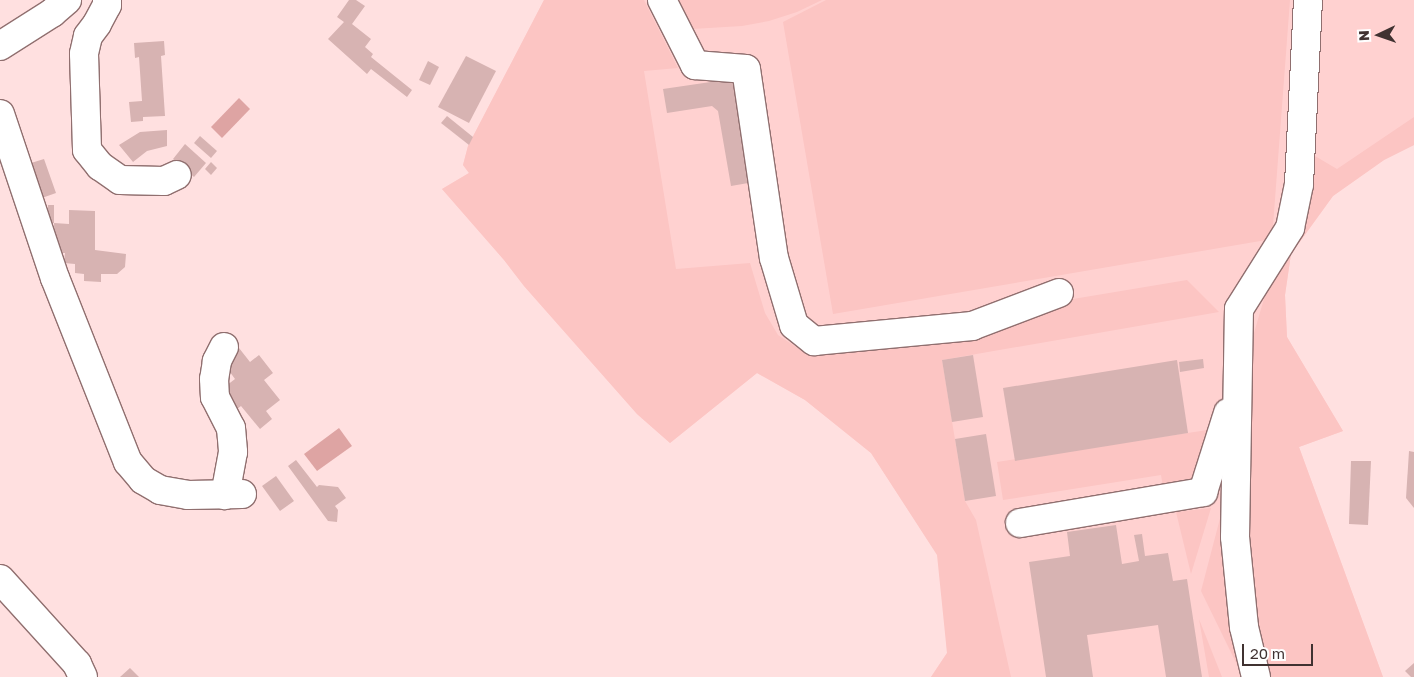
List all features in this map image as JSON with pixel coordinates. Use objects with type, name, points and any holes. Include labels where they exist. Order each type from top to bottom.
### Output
[{"type":"street","points":[[107,0],[107,5],[97,24],[88,36],[84,54],[87,150],[100,166],[120,180],[164,181],[177,174]]},
{"type":"street","points":[[662,0],[695,65],[746,69],[774,258],[794,325],[814,341],[972,326],[1058,294]]},
{"type":"street","points":[[1256,677],[1244,627],[1235,537],[1239,309],[1290,228],[1299,184],[1308,0]]},
{"type":"street","points":[[0,46],[59,3]]},
{"type":"street","points":[[0,114],[55,278],[128,462],[143,480],[160,490],[188,495],[234,494],[231,428],[215,397],[214,379],[217,360],[224,347]]},
{"type":"street","points":[[1020,523],[1203,492],[1238,383]]},
{"type":"street","points":[[0,579],[77,664],[83,677]]},
{"type":"shaded area","points":[[544,0],[1414,0],[1414,145],[1384,160],[1333,196],[1291,254],[1285,295],[1287,337],[1343,431],[1299,447],[1383,677],[931,677],[947,653],[941,560],[871,453],[805,400],[757,373],[670,443],[637,414],[524,286],[504,260],[442,189],[469,173],[463,165],[468,146]]},
{"type":"shaded area","points":[[544,0],[644,0],[678,68],[644,71],[676,269],[750,263],[765,313],[778,335],[799,349],[838,353],[1061,301],[1187,280],[1219,312],[942,360],[965,501],[976,520],[1011,677],[931,677],[947,653],[937,555],[871,453],[805,400],[757,373],[670,443],[637,414],[524,286],[504,260],[442,189],[469,173],[463,165],[468,146]]},
{"type":"shaded area","points":[[675,0],[822,0],[797,12],[769,21],[742,26],[692,29]]},
{"type":"shaded area","points":[[826,0],[1290,0],[1272,239],[833,314],[783,22]]},
{"type":"shaded area","points":[[239,98],[250,109],[222,138],[211,127]]},
{"type":"shaded area","points":[[1414,117],[1414,145],[1384,160],[1333,196],[1291,254],[1285,295],[1287,337],[1343,431],[1299,447],[1383,677],[1264,677],[1243,537],[1254,333],[1268,285],[1295,236],[1315,156],[1337,169]]},
{"type":"shaded area","points":[[339,428],[352,446],[317,471],[304,454]]},
{"type":"shaded area","points":[[1214,429],[1195,489],[1164,493],[1161,475],[1003,500],[997,462]]},
{"type":"shaded area","points":[[1223,507],[1243,677],[1201,591]]},
{"type":"shaded area","points":[[1211,508],[1191,574],[1176,512]]},
{"type":"shaded area","points":[[1199,619],[1222,677],[1209,677]]},
{"type":"building","points":[[349,0],[356,0],[365,6],[352,24],[371,39],[365,47],[373,54],[371,57],[412,90],[407,97],[371,69],[367,74],[328,39],[344,22],[337,17]]},
{"type":"building","points":[[164,41],[165,55],[161,56],[165,116],[143,117],[143,121],[131,122],[129,102],[142,101],[139,57],[135,58],[134,43]]},
{"type":"building","points":[[466,56],[496,71],[469,123],[438,107]]},
{"type":"building","points":[[428,61],[439,67],[430,85],[419,80]]},
{"type":"building","points":[[731,79],[738,84],[754,182],[731,186],[718,111],[712,106],[667,113],[663,89]]},
{"type":"building","points":[[447,116],[473,137],[469,145],[441,123]]},
{"type":"building","points":[[167,130],[167,146],[147,151],[133,162],[119,145],[140,132]]},
{"type":"building","points":[[200,136],[217,151],[211,158],[194,143]]},
{"type":"building","points":[[185,144],[206,163],[194,177],[173,159]]},
{"type":"building","points":[[29,158],[31,163],[44,159],[56,193],[39,199]]},
{"type":"building","points":[[211,162],[217,168],[211,175],[205,169]]},
{"type":"building","points":[[48,205],[54,205],[54,223],[48,223]]},
{"type":"building","points":[[69,210],[95,211],[95,250],[126,254],[125,267],[117,274],[101,274],[101,282],[84,281],[84,274],[75,273],[75,264],[64,263],[65,253],[55,253],[54,223],[69,224]]},
{"type":"building","points":[[239,348],[250,362],[259,355],[273,373],[264,380],[280,400],[266,411],[272,419],[260,429],[241,406],[237,409],[222,389],[235,379],[222,361]]},
{"type":"building","points":[[973,355],[983,417],[952,422],[942,360]]},
{"type":"building","points":[[1203,359],[1204,368],[1180,372],[1179,362]]},
{"type":"building","points":[[1177,360],[1188,433],[1015,461],[1003,388]]},
{"type":"building","points":[[986,434],[996,496],[965,501],[955,439]]},
{"type":"building","points":[[1409,451],[1414,452],[1414,508],[1406,498]]},
{"type":"building","points":[[296,460],[317,487],[319,485],[338,487],[346,498],[335,506],[338,510],[337,522],[328,521],[288,466]]},
{"type":"building","points":[[1351,461],[1371,461],[1368,525],[1349,524]]},
{"type":"building","points":[[276,476],[294,501],[280,511],[262,486]]},
{"type":"building","points":[[1116,525],[1122,564],[1139,561],[1134,535],[1142,534],[1145,556],[1168,553],[1173,581],[1187,579],[1202,677],[1166,677],[1158,625],[1087,635],[1093,677],[1046,677],[1029,562],[1070,556],[1067,532]]},
{"type":"building","points":[[1414,663],[1414,677],[1411,677],[1405,671]]},
{"type":"building","points":[[130,668],[139,677],[120,677]]}]
